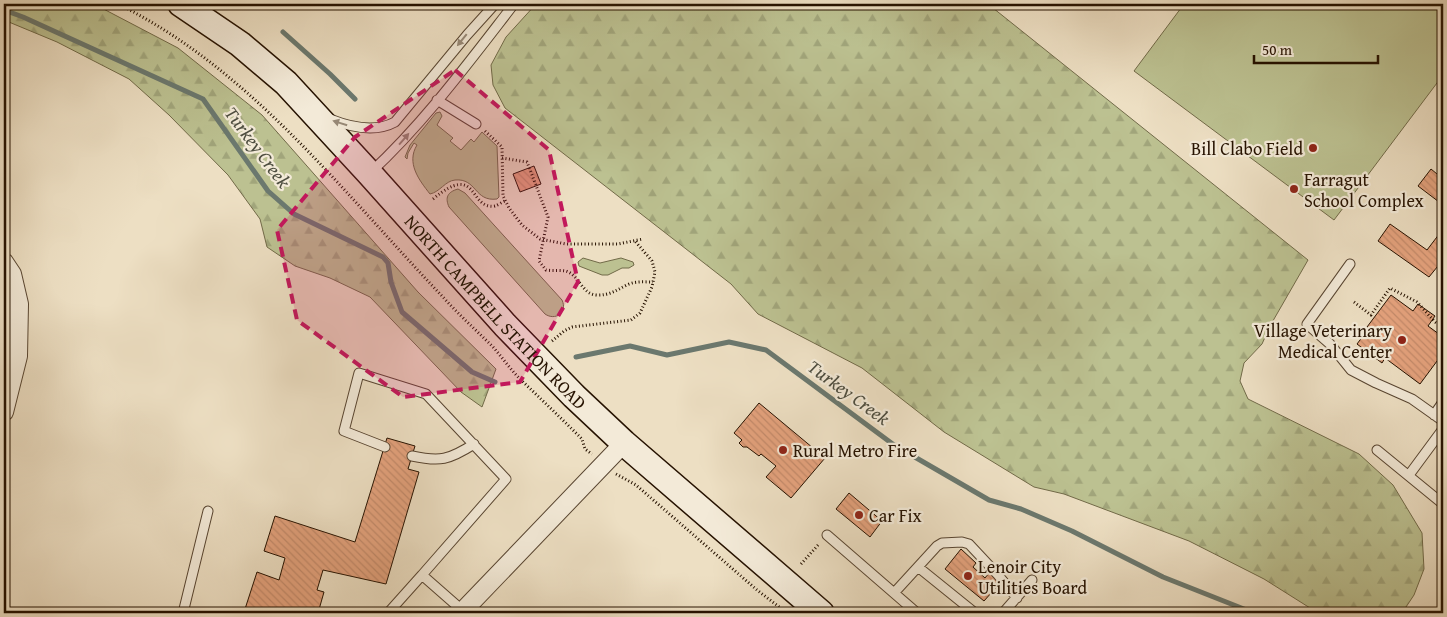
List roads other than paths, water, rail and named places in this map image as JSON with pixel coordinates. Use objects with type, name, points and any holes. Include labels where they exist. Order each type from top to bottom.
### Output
[{"type":"main road","name":"NORTH CAMPBELL STATION ROAD","points":[[181,4],[240,44],[286,83],[505,325],[574,396],[624,443],[821,613]]},
{"type":"street","points":[[4,262],[12,274],[19,304],[18,356],[4,412]]},
{"type":"street","points":[[462,612],[624,443]]},
{"type":"lane","points":[[312,111],[335,121],[356,127],[387,126],[395,122],[495,4]]},
{"type":"lane","points":[[369,173],[394,150],[437,100],[514,4]]},
{"type":"lane","points":[[437,100],[476,124]]},
{"type":"lane","points":[[1350,264],[1307,324],[1330,344],[1351,370],[1412,399],[1443,422]]},
{"type":"lane","points":[[385,447],[344,431],[359,373],[426,394],[506,478],[388,613]]},
{"type":"lane","points":[[1434,414],[1443,402]]},
{"type":"lane","points":[[1409,475],[1443,429]]},
{"type":"lane","points":[[412,456],[434,461],[457,455],[474,444]]},
{"type":"lane","points":[[1377,450],[1443,504]]},
{"type":"lane","points":[[183,613],[208,511]]},
{"type":"lane","points":[[827,535],[917,613]]},
{"type":"lane","points":[[894,593],[942,543],[962,542],[969,544],[1017,598]]},
{"type":"lane","points":[[918,567],[975,613]]},
{"type":"lane","points":[[422,575],[462,612]]},
{"type":"lane","points":[[1003,613],[1032,580]]},
{"type":"waterway","name":"Turkey Creek","points":[[4,10],[203,99],[268,191],[294,214],[383,257],[388,263],[391,282],[402,312],[472,372],[495,382]]},
{"type":"waterway","points":[[283,32],[355,99]]},
{"type":"waterway","name":"Turkey Creek","points":[[576,357],[630,346],[667,355],[729,342],[766,350],[894,445],[989,500],[1021,509],[1072,531],[1163,577],[1254,613]]},
{"type":"place","name":"Bill Clabo Field","points":[[1313,148]]},
{"type":"place","name":"Farragut School Complex","points":[[1294,189]]},
{"type":"place","name":"Village Veterinary Medical Center","points":[[1402,340]]},
{"type":"place","name":"Rural Metro Fire","points":[[783,450]]},
{"type":"place","name":"Car Fix","points":[[859,515]]},
{"type":"place","name":"Lenoir City Utilities Board","points":[[968,576]]}]
